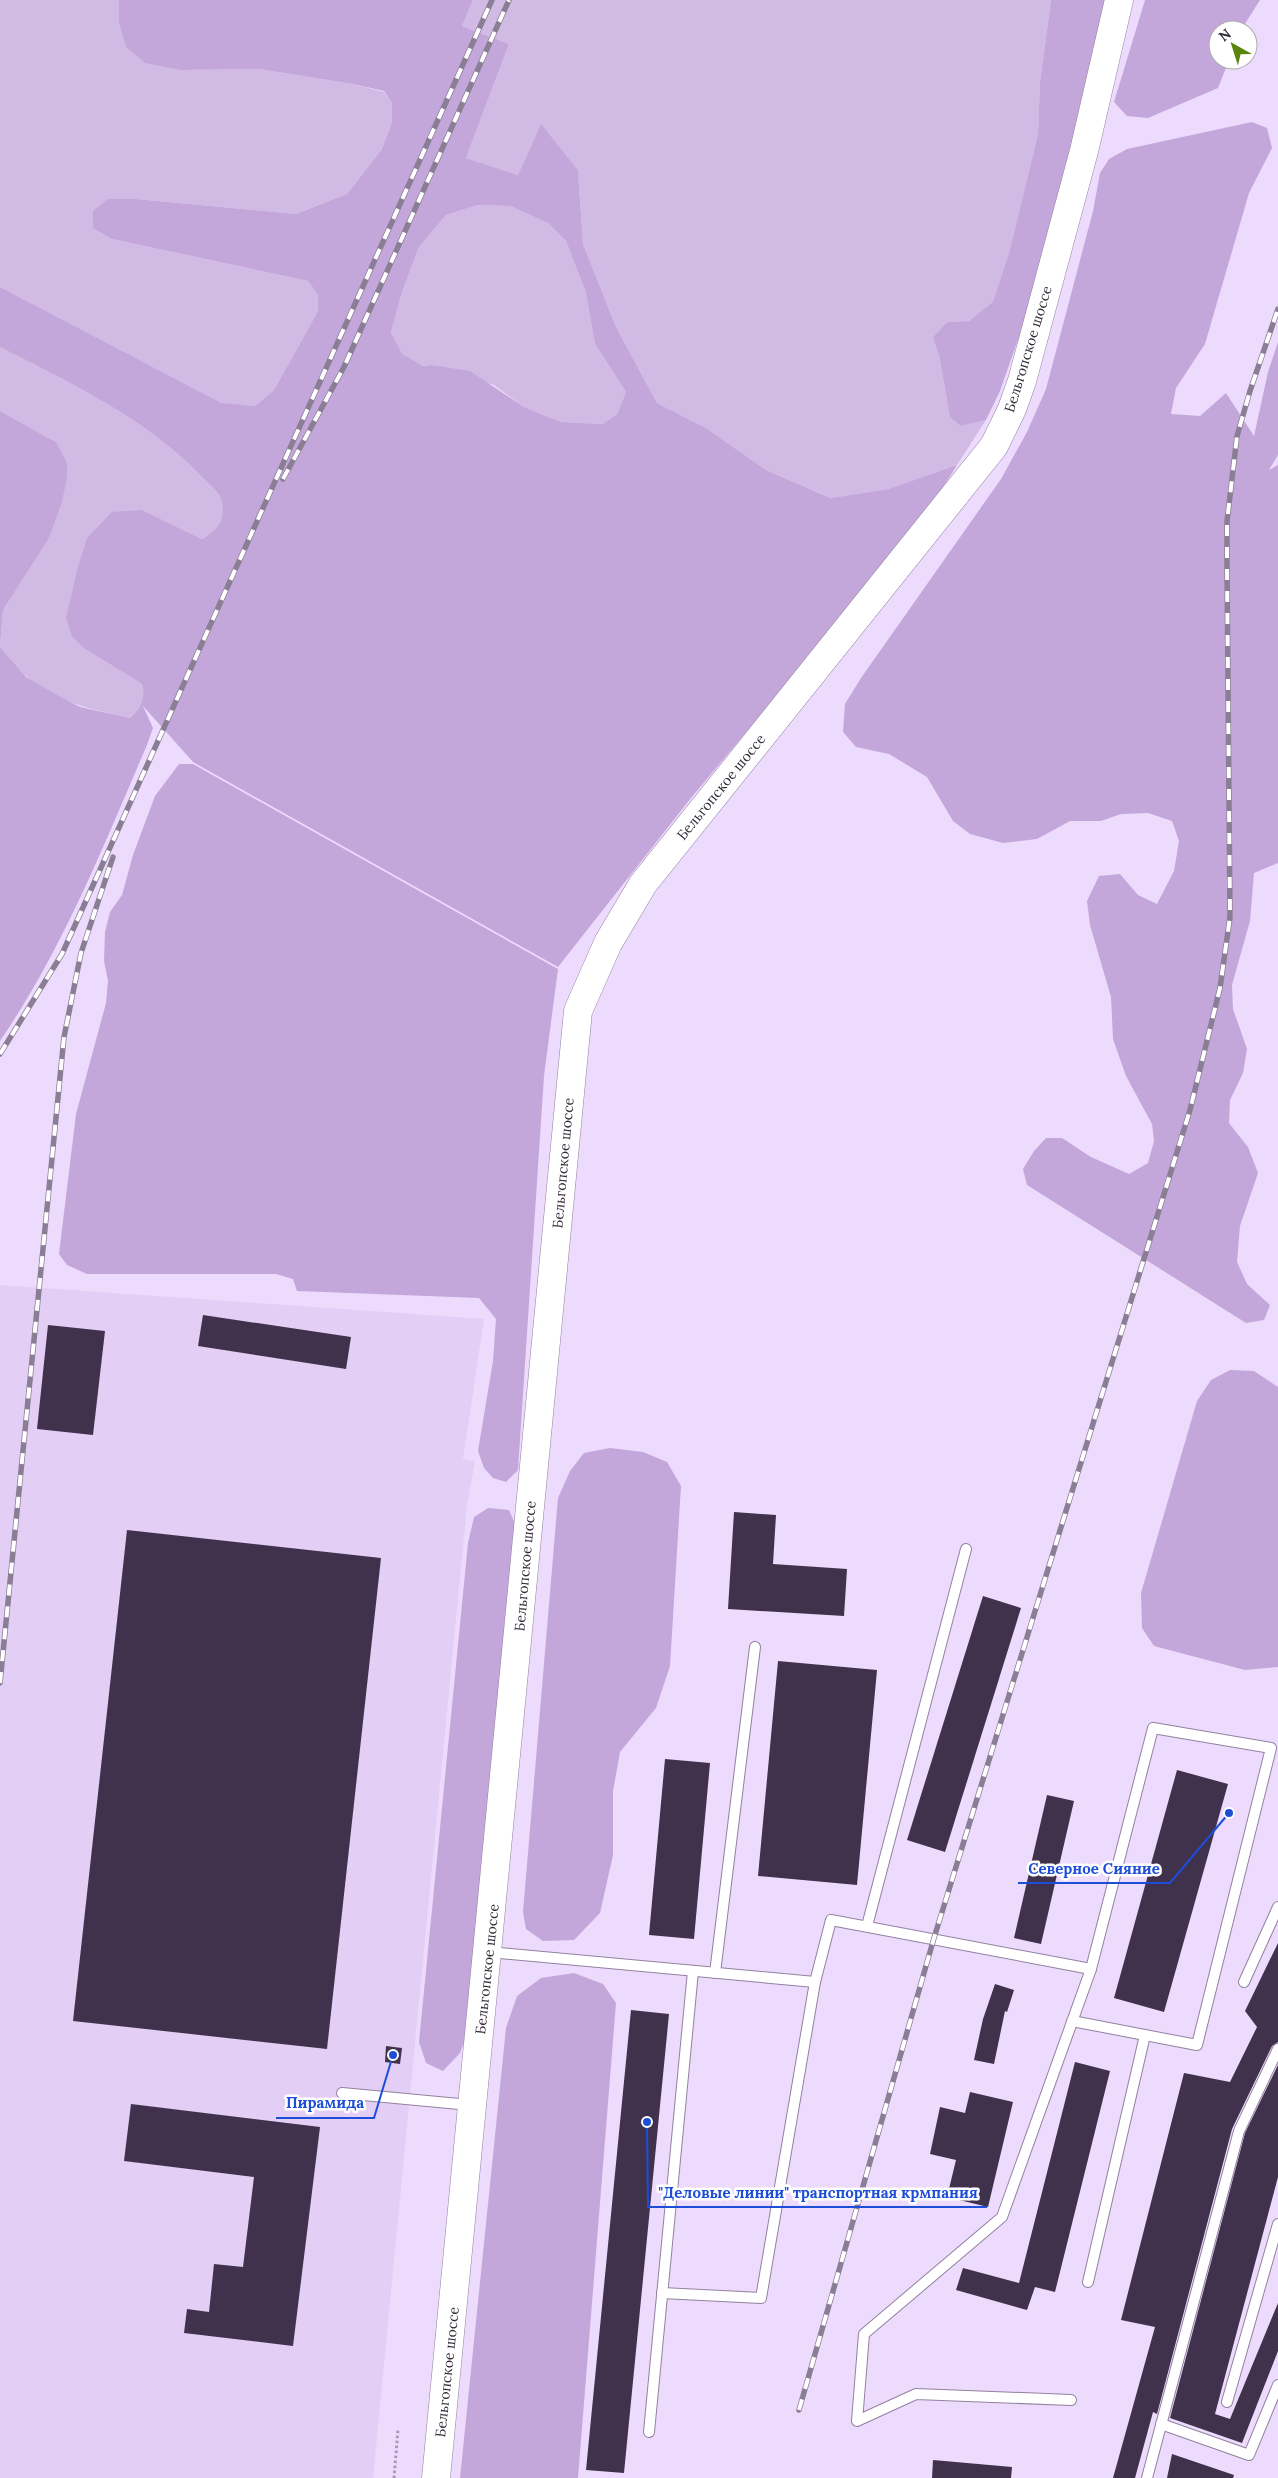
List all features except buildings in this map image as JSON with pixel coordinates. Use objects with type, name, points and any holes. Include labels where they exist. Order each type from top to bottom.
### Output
[{"type":"street","name":"Бельгопское шоссе","points":[[436,2478],[489,1952],[578,1011],[608,943],[643,884],[994,446],[1012,409],[1022,380],[1084,151],[1119,0]]},
{"type":"lane","points":[[867,1926],[966,1549]]},
{"type":"lane","points":[[715,1973],[755,1647]]},
{"type":"lane","points":[[1071,2400],[916,2394],[857,2421],[864,2334],[1002,2217],[1072,2021],[1091,1969],[1153,1728],[1271,1748],[1197,2045],[1072,2021]]},
{"type":"lane","points":[[1266,1767],[1278,1769]]},
{"type":"lane","points":[[1244,1982],[1278,1907]]},
{"type":"lane","points":[[662,2293],[761,2298],[815,1982],[831,1920],[1091,1969]]},
{"type":"lane","points":[[489,1952],[815,1982]]},
{"type":"lane","points":[[649,2432],[693,1971]]},
{"type":"lane","points":[[1088,2282],[1145,2035]]},
{"type":"lane","points":[[1147,2478],[1238,2131],[1278,2049]]},
{"type":"lane","points":[[342,2093],[474,2105]]},
{"type":"lane","points":[[1227,2402],[1278,2224]]},
{"type":"lane","points":[[1161,2424],[1249,2455],[1278,2385]]},
{"type":"path","points":[[394,2478],[398,2429]]},
{"type":"shaded area","points":[[0,0],[119,0],[119,22],[181,70],[259,69],[353,84],[384,92],[392,103],[392,122],[382,149],[347,194],[296,214],[136,199],[108,199],[112,239],[308,281],[318,295],[318,311],[274,390],[255,406],[221,404],[0,287]]},
{"type":"shaded area","points":[[119,0],[473,0],[462,26],[509,44],[466,158],[518,175],[541,124],[578,170],[583,244],[616,327],[657,403],[706,428],[766,470],[831,498],[888,489],[957,465],[923,519],[901,547],[691,798],[558,967],[193,762],[143,706],[153,728],[147,745],[98,859],[63,934],[23,1006],[0,1041],[0,647],[26,677],[57,695],[80,707],[129,718],[136,712],[143,699],[142,684],[85,649],[72,637],[66,618],[87,538],[112,512],[142,510],[202,539],[216,528],[221,518],[222,506],[220,496],[216,491],[159,438],[108,404],[0,347],[0,287],[221,403],[255,406],[274,390],[318,311],[318,295],[308,281],[112,239],[93,228],[93,211],[108,199],[136,199],[296,214],[347,194],[382,149],[392,122],[392,103],[384,91],[353,84],[259,69],[181,70],[145,63],[126,47],[119,22]],"holes":[[[478,205],[510,206],[548,223],[566,241],[586,293],[595,344],[626,392],[617,414],[603,424],[561,422],[524,407],[470,371],[431,365],[423,366],[402,354],[391,332],[402,292],[419,247],[446,215]]]},
{"type":"shaded area","points":[[473,0],[1051,0],[1040,82],[1038,134],[1009,253],[993,303],[969,321],[947,322],[933,337],[940,360],[947,400],[961,426],[986,420],[957,465],[888,489],[832,498],[766,470],[706,428],[657,403],[616,327],[583,244],[578,170],[541,125],[518,175],[466,158],[509,44],[462,26]]},
{"type":"shaded area","points":[[1051,0],[1108,0],[1040,277],[1000,391],[986,420],[961,426],[950,417],[940,360],[933,337],[947,322],[969,321],[993,302],[1009,253],[1038,134],[1040,82]]},
{"type":"shaded area","points":[[1145,0],[1260,0],[1247,20],[1208,20],[1208,70],[1225,70],[1218,88],[1148,118],[1127,116],[1114,102]]},
{"type":"shaded area","points":[[1252,122],[1267,128],[1272,148],[1249,193],[1205,344],[1176,388],[1171,414],[1200,416],[1226,393],[1254,436],[1268,372],[1278,342],[1278,455],[1269,470],[1278,465],[1278,863],[1254,873],[1250,921],[1232,985],[1233,1009],[1247,1049],[1243,1073],[1230,1100],[1229,1123],[1248,1147],[1258,1173],[1240,1226],[1237,1262],[1247,1284],[1270,1305],[1264,1320],[1246,1323],[1027,1185],[1023,1169],[1034,1151],[1046,1138],[1062,1138],[1091,1157],[1129,1174],[1148,1163],[1154,1141],[1152,1124],[1126,1076],[1113,1039],[1111,997],[1090,925],[1087,901],[1099,876],[1120,874],[1138,895],[1157,904],[1174,871],[1179,841],[1172,821],[1148,813],[1121,814],[1101,821],[1070,821],[1037,839],[1003,843],[970,834],[953,821],[927,777],[889,754],[856,747],[843,732],[845,704],[861,678],[1001,479],[1027,432],[1046,389],[1093,211],[1100,173],[1109,159],[1127,149]]},
{"type":"shaded area","points":[[478,205],[510,206],[548,223],[566,241],[586,293],[595,344],[626,392],[617,414],[604,424],[561,422],[524,407],[494,385],[431,365],[423,366],[401,354],[391,332],[402,292],[419,247],[446,215]]},
{"type":"shaded area","points":[[0,347],[108,404],[159,438],[214,488],[221,499],[222,512],[219,523],[212,532],[202,539],[142,510],[72,637],[85,649],[142,684],[143,694],[139,708],[128,718],[74,703],[49,692],[22,673],[0,647],[3,610],[48,540],[56,442],[0,411]]},
{"type":"shaded area","points":[[0,411],[56,442],[67,463],[67,477],[62,502],[48,540],[3,610],[0,647]]},
{"type":"shaded area","points":[[179,764],[193,764],[558,969],[544,1076],[518,1470],[506,1482],[493,1478],[484,1468],[478,1451],[493,1361],[496,1319],[479,1298],[297,1291],[293,1279],[276,1274],[87,1274],[67,1265],[59,1254],[76,1114],[106,1003],[108,981],[104,961],[105,932],[110,912],[122,895],[133,855],[155,796]]},
{"type":"shaded area","points":[[0,1285],[484,1319],[463,1459],[475,1461],[467,1505],[373,2478],[0,2478]]},
{"type":"shaded area","points":[[1230,1370],[1254,1371],[1278,1387],[1278,1667],[1245,1670],[1154,1646],[1142,1628],[1141,1593],[1197,1401],[1211,1380]]},
{"type":"shaded area","points":[[610,1448],[643,1452],[667,1462],[681,1486],[670,1666],[656,1708],[620,1752],[613,1791],[613,1855],[600,1913],[574,1940],[543,1941],[526,1929],[523,1912],[558,1498],[570,1471],[584,1453]]},
{"type":"shaded area","points":[[488,1508],[509,1510],[519,1533],[469,2028],[460,2053],[443,2071],[426,2063],[419,2042],[468,1543],[474,1517]]},
{"type":"shaded area","points":[[574,1973],[603,1984],[616,2003],[578,2478],[460,2478],[506,2028],[517,1996],[541,1978]]},
{"type":"railway","points":[[0,1054],[62,954],[492,0]]},
{"type":"railway","points":[[283,479],[344,367],[509,0]]},
{"type":"railway","points":[[799,2410],[934,1938],[1190,1110],[1220,988],[1230,917],[1227,521],[1237,436],[1278,309]]},
{"type":"railway","points":[[0,1683],[64,1037],[81,953],[113,857]]},
{"type":"place","name":"Северное Сияние","points":[[1229,1813]]},
{"type":"place","name":"Пирамида","points":[[393,2055]]},
{"type":"place","name":"\"Деловые линии\" транспортная крмпания","points":[[647,2122]]}]
